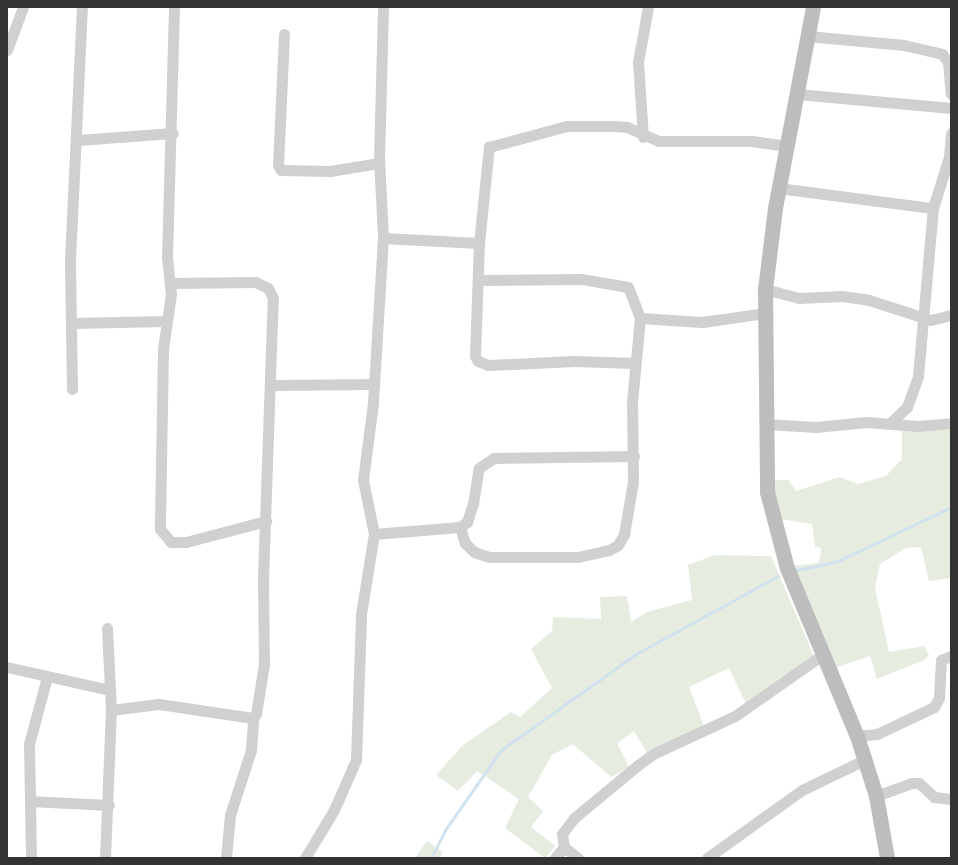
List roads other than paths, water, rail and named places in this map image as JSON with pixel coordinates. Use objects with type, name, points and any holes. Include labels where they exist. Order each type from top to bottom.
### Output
[{"type":"street","points":[[7,50],[23,7]]},
{"type":"street","points":[[72,389],[70,260],[78,140],[75,93],[82,7]]},
{"type":"street","points":[[174,7],[173,133],[167,257],[172,283],[166,321],[160,529],[164,536],[171,542],[201,540],[266,521]]},
{"type":"street","points":[[305,858],[334,810],[356,760],[361,614],[374,534],[363,480],[374,384],[383,238],[379,163],[383,7]]},
{"type":"street","points":[[643,137],[638,62],[648,7]]},
{"type":"street","points":[[813,7],[778,188],[765,289],[765,424],[770,513],[787,568],[857,736],[876,796],[887,858]]},
{"type":"street","points":[[284,34],[278,166],[281,170],[330,171],[379,163]]},
{"type":"street","points":[[808,36],[904,45],[942,54],[948,62],[951,94]]},
{"type":"street","points":[[797,94],[951,108]]},
{"type":"street","points":[[635,363],[574,361],[488,365],[478,361],[475,356],[479,243],[487,150],[492,145],[567,126],[627,127],[643,137],[658,142],[752,141],[786,146]]},
{"type":"street","points":[[78,140],[173,133]]},
{"type":"street","points":[[891,422],[907,407],[918,376],[921,319],[930,264],[933,208],[949,157],[951,133]]},
{"type":"street","points":[[778,188],[933,208]]},
{"type":"street","points":[[383,238],[479,243]]},
{"type":"street","points":[[460,527],[465,543],[474,552],[489,557],[578,557],[609,550],[618,545],[624,534],[634,456],[635,363],[640,318],[630,290],[624,283],[581,279],[478,280]]},
{"type":"street","points":[[172,283],[255,282],[268,288],[275,312],[266,521],[264,664],[256,714],[253,718],[250,750],[230,815],[226,858]]},
{"type":"street","points":[[765,289],[799,298],[842,296],[869,300],[921,319],[931,320],[951,316]]},
{"type":"street","points":[[640,318],[702,322],[765,313]]},
{"type":"street","points":[[71,323],[166,321]]},
{"type":"street","points":[[272,385],[374,384]]},
{"type":"street","points":[[765,424],[816,427],[891,422],[918,426],[951,423]]},
{"type":"street","points":[[374,534],[460,527],[467,522],[484,462],[522,456],[634,456]]},
{"type":"street","points":[[105,858],[109,805],[110,710],[107,628]]},
{"type":"street","points":[[578,858],[564,847],[562,834],[574,818],[653,754],[735,716],[822,655]]},
{"type":"street","points":[[857,736],[877,734],[934,707],[939,698],[941,660],[951,656]]},
{"type":"street","points":[[7,667],[110,690]]},
{"type":"street","points":[[31,858],[30,730],[47,677]]},
{"type":"street","points":[[110,710],[159,704],[253,718]]},
{"type":"street","points":[[707,858],[802,790],[864,760]]},
{"type":"street","points":[[876,796],[919,783],[934,798],[951,799]]},
{"type":"street","points":[[30,801],[109,805]]},
{"type":"street","points":[[555,858],[564,847]]},
{"type":"waterway","points":[[793,571],[838,561],[951,507]]},
{"type":"waterway","points":[[431,858],[445,830],[501,750],[636,654],[778,576]]}]
